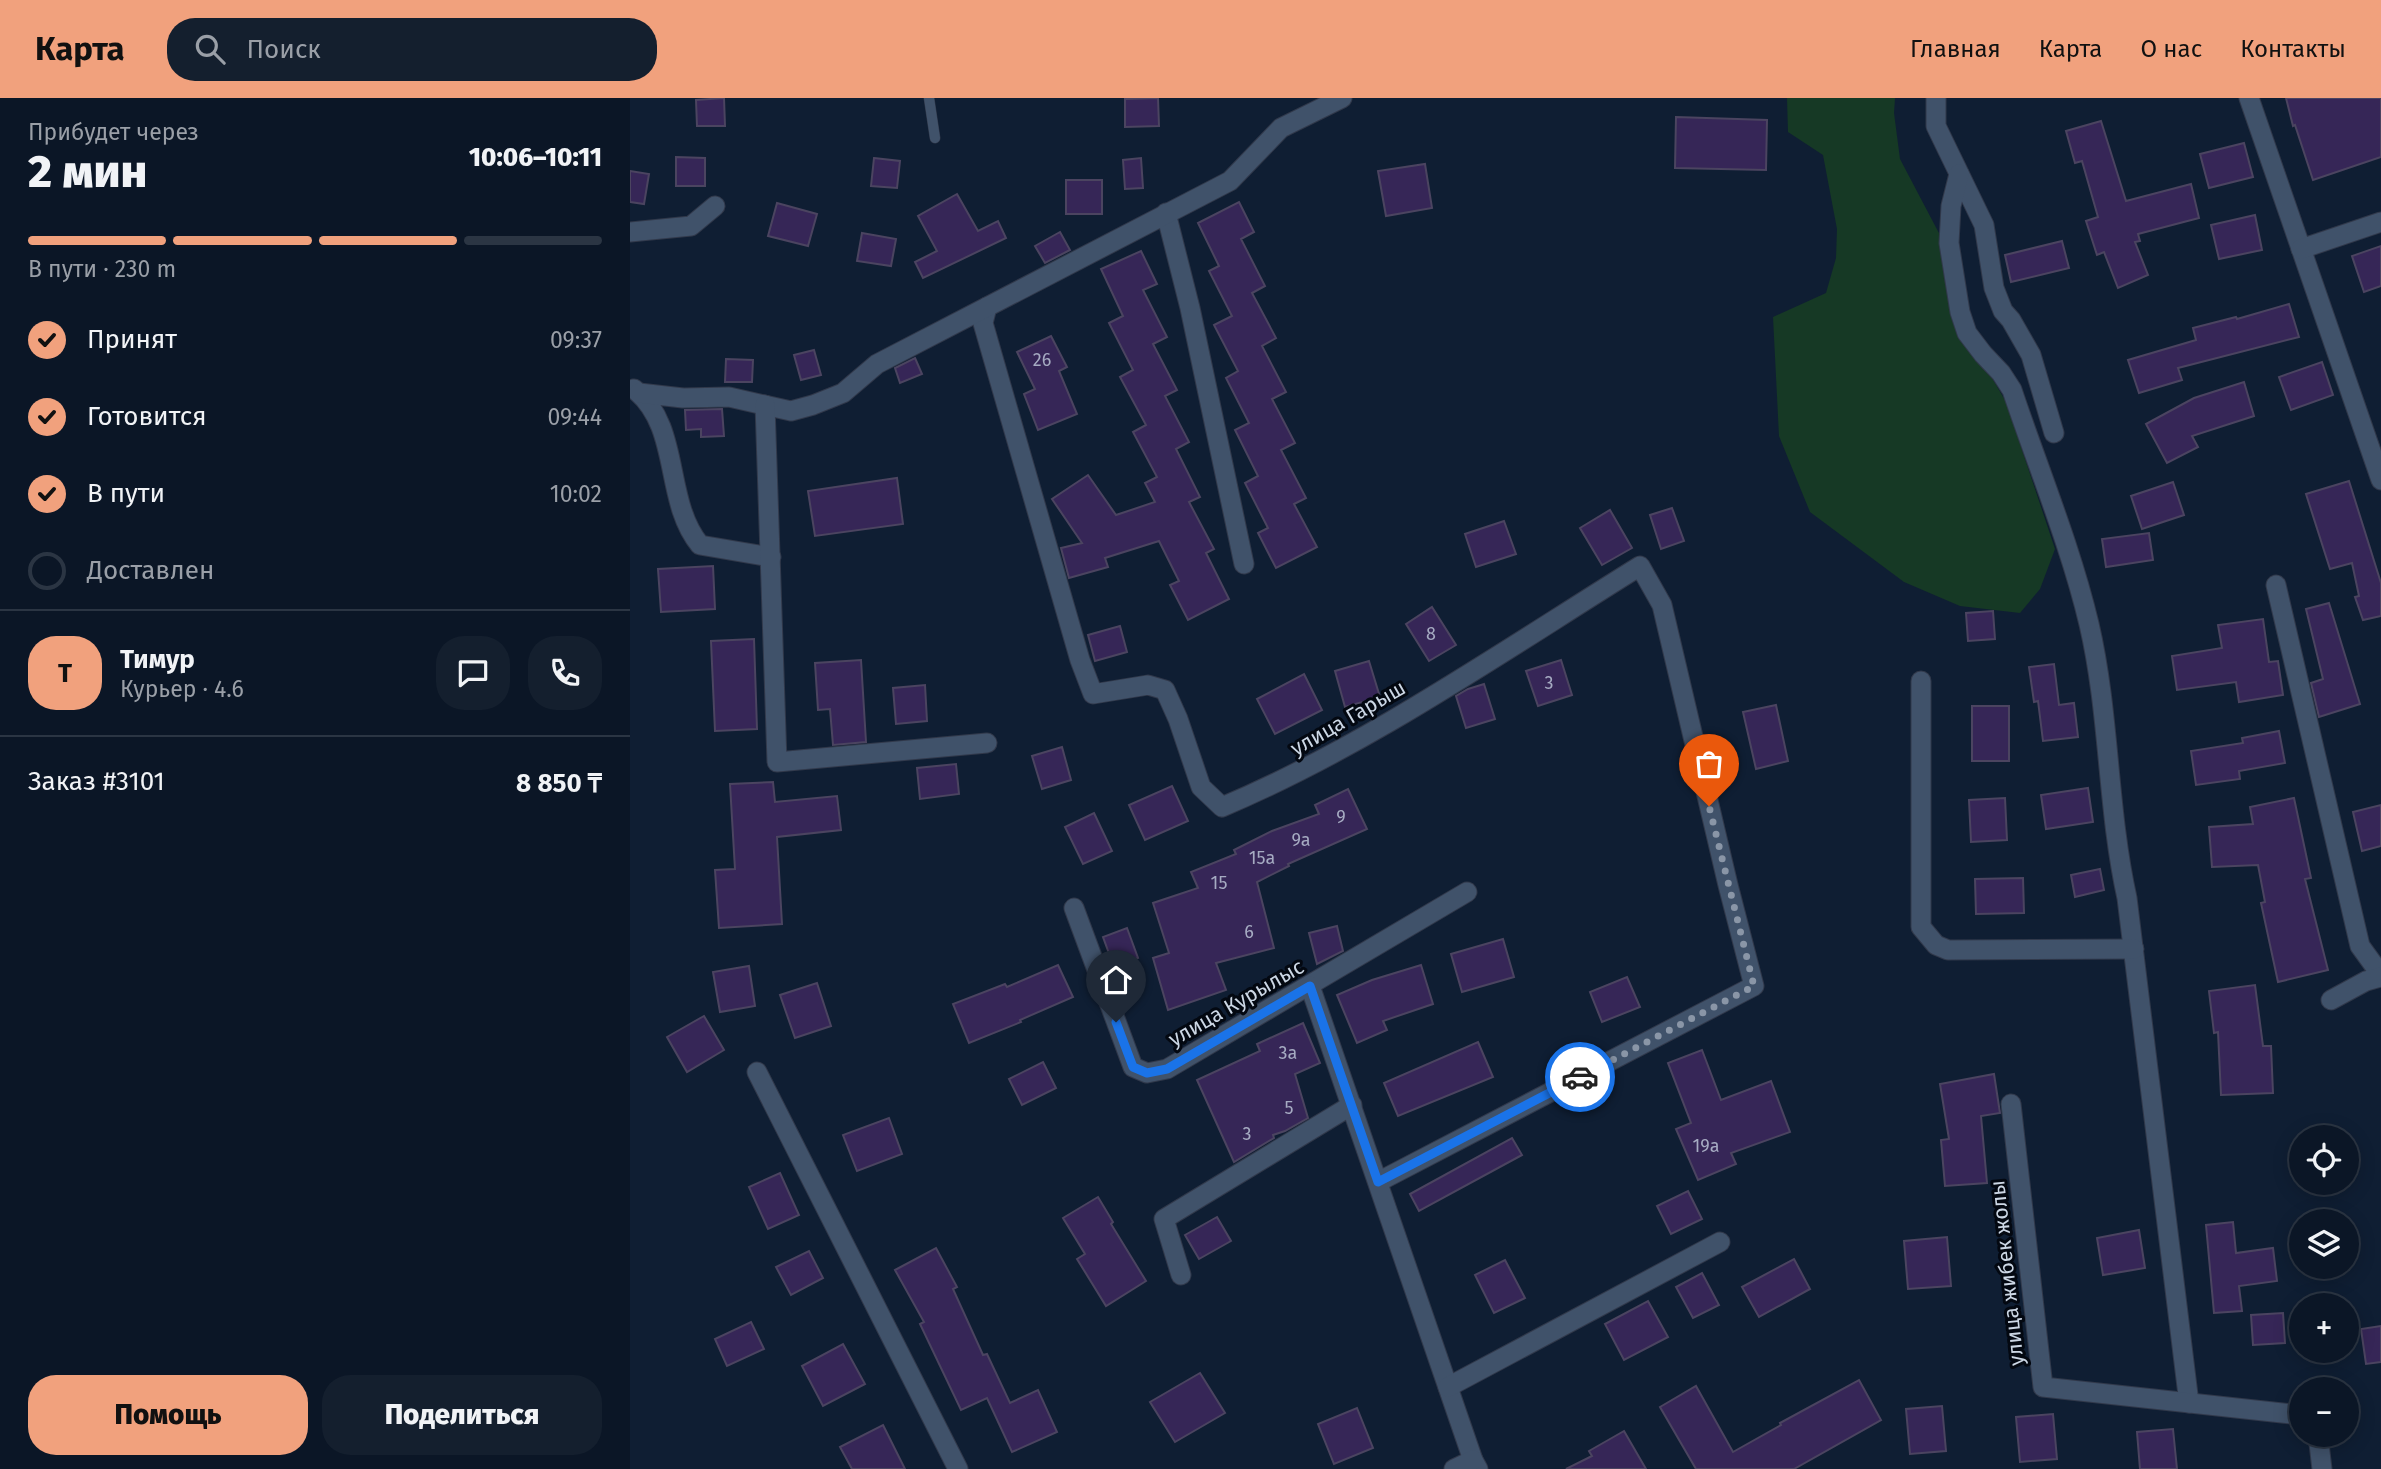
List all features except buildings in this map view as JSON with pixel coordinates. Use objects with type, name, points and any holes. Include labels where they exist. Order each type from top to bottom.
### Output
[{"type":"street","points":[[635,390],[683,398],[729,397],[791,411],[843,393],[877,364],[1230,181],[1281,128],[1342,98]]},
{"type":"street","points":[[1936,98],[1936,126],[1984,225],[1994,289],[2003,311],[2031,355],[2054,433]]},
{"type":"street","points":[[2249,98],[2380,474]]},
{"type":"street","points":[[1959,174],[1951,206],[1949,243],[1960,312],[1967,333],[2012,390],[2062,535],[2089,624],[2105,725],[2118,858],[2134,949],[2189,1403]]},
{"type":"street","points":[[630,232],[691,226],[715,206]]},
{"type":"street","points":[[1166,213],[1190,308],[1244,564]]},
{"type":"street","points":[[2301,249],[2381,222]]},
{"type":"street","name":"улица Гарыш","points":[[988,307],[983,323],[1080,660],[1093,694],[1148,685],[1165,690],[1201,787],[1222,807],[1279,783],[1408,710],[1640,566],[1662,605],[1754,986],[1378,1182]]},
{"type":"street","points":[[635,390],[660,420],[688,531],[700,545],[771,557]]},
{"type":"street","points":[[765,405],[777,762],[987,743]]},
{"type":"street","points":[[2276,585],[2360,946],[2381,976],[2331,1000]]},
{"type":"street","points":[[1921,681],[1921,927],[1936,945],[1948,950],[2134,949]]},
{"type":"street","name":"улица Курылыс","points":[[1074,908],[1133,1067],[1147,1073],[1167,1069],[1467,892]]},
{"type":"street","points":[[1310,986],[1476,1465],[1454,1469]]},
{"type":"street","points":[[757,1072],[958,1469]]},
{"type":"street","name":"улица жибек жолы","points":[[2011,1104],[2043,1387],[2289,1414]]},
{"type":"street","points":[[1181,1275],[1164,1219],[1352,1105]]},
{"type":"street","points":[[1448,1387],[1720,1242]]},
{"type":"street","points":[[2319,1447],[2322,1469]]},
{"type":"lane","points":[[929,98],[935,138]]},
{"type":"green space","points":[[1787,98],[1895,98],[1894,113],[1900,159],[1941,237],[1988,371],[2006,402],[2055,549],[2040,589],[2020,613],[1960,606],[1904,582],[1810,512],[1779,436],[1773,317],[1826,293],[1836,258],[1837,229],[1823,155],[1788,132]]},
{"type":"way so far","points":[[1580,1077],[1754,986],[1709,806]]},
{"type":"route","points":[[1116,1022],[1133,1067],[1147,1073],[1167,1069],[1310,986],[1378,1182],[1580,1077]]}]
